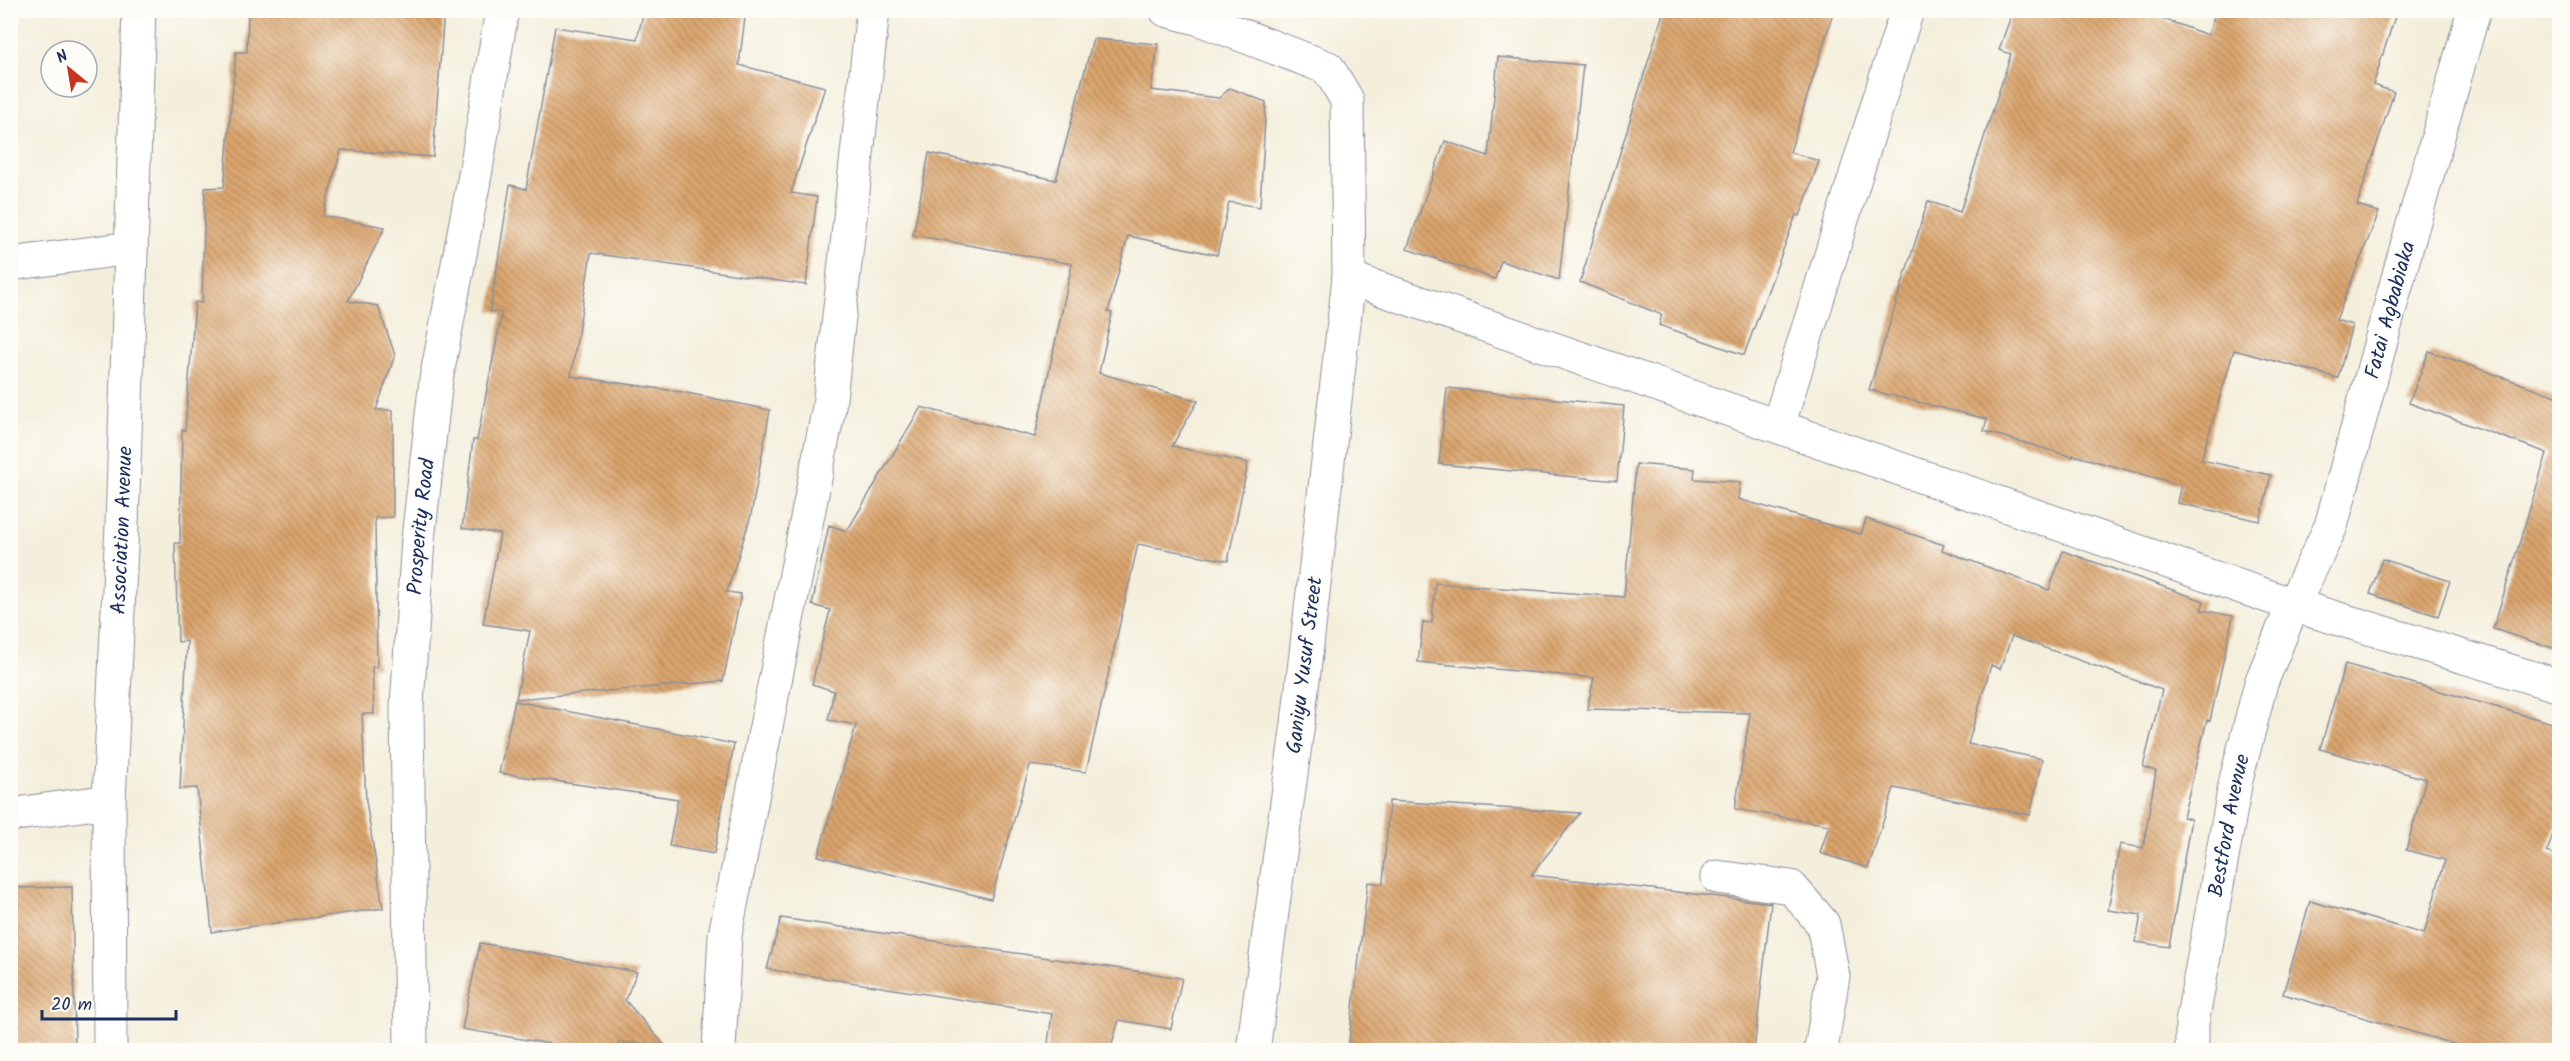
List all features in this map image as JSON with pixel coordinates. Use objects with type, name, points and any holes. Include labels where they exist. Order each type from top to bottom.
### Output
[{"type":"street","name":"Association Avenue","points":[[110,1050],[109,801],[122,525],[139,10]]},
{"type":"street","name":"Prosperity Road","points":[[411,1050],[407,705],[418,539],[436,380],[475,175],[502,10]]},
{"type":"street","points":[[719,1050],[725,935],[829,407],[873,10]]},
{"type":"street","points":[[1778,426],[1907,10]]},
{"type":"street","name":"Fatai Agbabiaka","points":[[2293,605],[2331,526],[2474,10]]},
{"type":"street","name":"Ganiyu Yusuf Street","points":[[1187,13],[1328,68],[1347,100],[1349,278],[1298,723],[1253,1050]]},
{"type":"street","points":[[10,264],[131,248]]},
{"type":"street","points":[[1349,278],[2293,605],[2559,686]]},
{"type":"street","name":"Bestford Avenue","points":[[2192,1050],[2192,1023],[2236,780],[2261,683],[2293,605]]},
{"type":"street","points":[[10,814],[109,801]]},
{"type":"street","points":[[1717,877],[1791,887],[1823,924],[1833,976],[1821,1050]]},
{"type":"building","points":[[248,10],[444,10],[433,157],[341,150],[323,216],[385,227],[348,301],[378,306],[395,355],[376,410],[393,410],[393,517],[375,518],[377,667],[372,667],[374,714],[362,714],[366,801],[383,908],[212,932],[197,788],[180,789],[187,641],[178,642],[175,543],[180,543],[182,430],[185,430],[195,302],[202,303],[205,188],[224,187],[236,52],[247,52]]},
{"type":"building","points":[[644,10],[746,10],[739,65],[825,87],[791,193],[817,197],[806,285],[591,253],[571,376],[682,392],[770,410],[751,515],[727,592],[741,594],[723,681],[516,699],[530,631],[483,624],[500,534],[462,528],[473,440],[477,440],[502,313],[490,311],[510,185],[526,189],[555,27],[637,39]]},
{"type":"building","points":[[1664,10],[1834,10],[1790,152],[1819,161],[1800,216],[1796,215],[1744,355],[1659,325],[1662,315],[1580,282]]},
{"type":"building","points":[[2013,10],[2138,10],[2208,35],[2216,10],[2397,10],[2373,85],[2394,92],[2357,205],[2379,212],[2336,320],[2352,325],[2338,378],[2234,350],[2201,460],[2271,475],[2260,521],[2177,503],[2181,485],[1984,431],[1987,419],[1869,390],[1928,201],[1960,212],[2011,54],[1999,50]]},
{"type":"building","points":[[1093,39],[1158,44],[1151,90],[1219,98],[1230,88],[1266,102],[1260,207],[1229,202],[1217,255],[1128,236],[1108,312],[1112,313],[1099,373],[1198,401],[1172,446],[1248,463],[1228,561],[1138,544],[1086,772],[1030,765],[991,899],[818,856],[856,725],[828,720],[834,691],[812,684],[830,610],[812,605],[829,525],[847,531],[921,407],[1035,437],[1072,264],[913,235],[929,153],[1056,180]]},
{"type":"building","points":[[1498,57],[1583,65],[1559,280],[1501,261],[1495,279],[1407,249],[1445,141],[1488,156]]},
{"type":"building","points":[[2429,351],[2559,397],[2559,650],[2493,629],[2547,453],[2409,403]]},
{"type":"building","points":[[1447,388],[1624,406],[1617,481],[1439,464]]},
{"type":"building","points":[[1636,464],[1695,469],[1694,479],[1740,482],[1738,499],[1861,534],[1866,519],[1944,545],[1942,550],[2049,590],[2063,551],[2204,601],[2201,610],[2233,616],[2210,721],[2207,720],[2183,817],[2191,819],[2169,947],[2136,942],[2141,915],[2108,910],[2120,844],[2143,848],[2156,771],[2143,767],[2162,690],[2012,636],[2000,669],[1991,665],[1968,744],[2042,759],[2030,815],[1894,788],[1868,868],[1820,853],[1829,825],[1735,809],[1750,713],[1587,709],[1594,678],[1418,662],[1423,622],[1432,623],[1435,583],[1624,597]]},
{"type":"building","points":[[2382,559],[2450,581],[2438,616],[2370,594]]},
{"type":"building","points":[[2345,664],[2559,725],[2559,816],[2547,852],[2559,856],[2559,1050],[2474,1050],[2283,994],[2310,901],[2424,934],[2445,860],[2406,850],[2426,779],[2320,749]]},
{"type":"building","points":[[515,701],[734,744],[714,854],[669,846],[678,799],[499,773]]},
{"type":"building","points":[[1389,801],[1580,813],[1531,875],[1771,903],[1754,1050],[1348,1050],[1368,882],[1383,884]]},
{"type":"building","points":[[72,887],[75,1050],[39,1050],[39,1042],[10,1048],[10,888]]},
{"type":"building","points":[[781,918],[1182,978],[1171,1029],[1119,1020],[1110,1050],[1047,1050],[1052,1014],[767,969]]},
{"type":"building","points":[[480,943],[637,972],[625,1000],[664,1045],[619,1042],[616,1050],[586,1050],[462,1029]]}]
